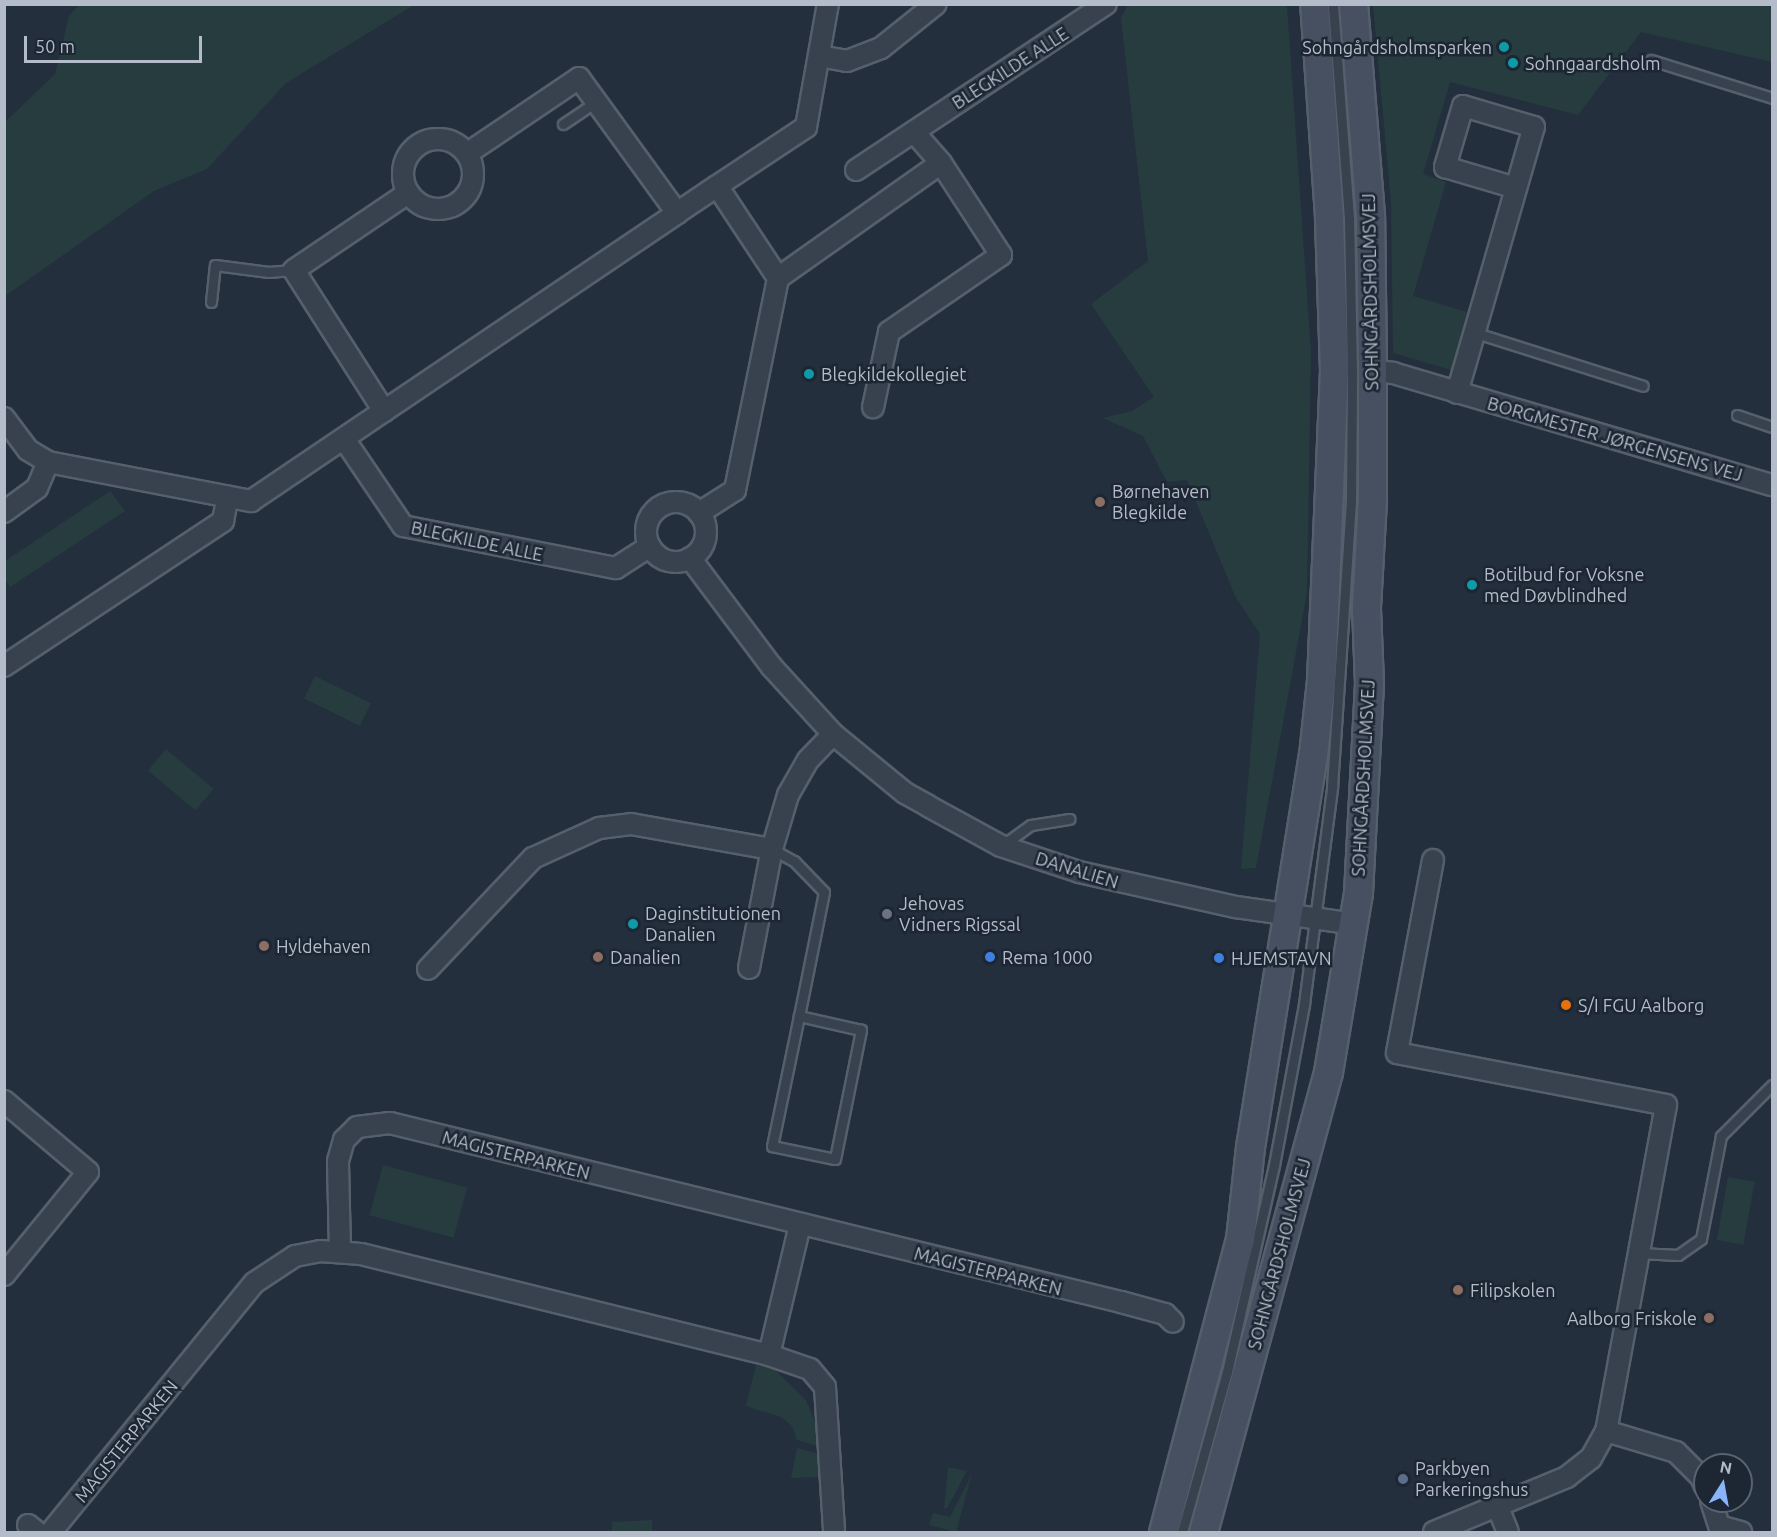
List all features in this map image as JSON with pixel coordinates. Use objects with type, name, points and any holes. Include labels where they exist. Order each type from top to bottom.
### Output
[{"type":"street","points":[[4,418],[28,450],[48,462],[250,501],[806,127],[828,4]]},
{"type":"street","points":[[819,56],[847,62],[881,48],[936,4]]},
{"type":"street","name":"BLEGKILDE ALLE","points":[[856,170],[1107,4]]},
{"type":"street","name":"SOHNGÅRDSHOLMSVEJ","points":[[1163,1533],[1240,1239],[1250,1146],[1321,680],[1331,500],[1333,346],[1314,4]]},
{"type":"street","name":"SOHNGÅRDSHOLMSVEJ","points":[[1203,1533],[1328,1072],[1354,924],[1369,683],[1366,607],[1372,371],[1370,215],[1353,4]]},
{"type":"street","points":[[468,153],[579,78],[677,213]]},
{"type":"street","points":[[1457,393],[1534,127],[1463,106],[1445,167],[1516,188]]},
{"type":"street","points":[[873,407],[889,332],[1001,255],[941,163],[914,132]]},
{"type":"street","points":[[448,139],[468,153],[474,175],[471,186],[458,203],[436,209],[415,201],[408,193],[403,182],[406,158],[423,141],[448,139]]},
{"type":"street","points":[[699,513],[735,490],[778,278],[941,163]]},
{"type":"street","points":[[717,186],[778,278]]},
{"type":"street","points":[[384,411],[294,270],[408,193]]},
{"type":"street","name":"BORGMESTER JØRGENSENS VEJ","points":[[1372,371],[1393,373],[1773,485]]},
{"type":"street","name":"BLEGKILDE ALLE","points":[[344,439],[403,526],[616,568],[650,546]]},
{"type":"street","points":[[4,512],[37,488],[48,462]]},
{"type":"street","points":[[4,666],[223,520],[228,496]]},
{"type":"street","points":[[680,502],[699,513],[706,534],[703,544],[690,558],[672,561],[655,554],[650,546],[649,519],[661,506],[680,502]]},
{"type":"street","name":"DANALIEN","points":[[690,558],[771,666],[833,735],[905,793],[1001,846],[1142,888],[1287,915],[1354,924]]},
{"type":"street","points":[[749,968],[772,849],[788,795],[808,760],[833,735]]},
{"type":"street","points":[[428,969],[533,858],[599,828],[631,824],[772,849]]},
{"type":"street","points":[[1433,860],[1397,1053],[1666,1105],[1606,1431],[1591,1458],[1568,1477],[1434,1533]]},
{"type":"street","points":[[4,1101],[88,1172],[4,1275]]},
{"type":"street","name":"MAGISTERPARKEN","points":[[340,1251],[338,1161],[344,1140],[357,1127],[373,1122],[390,1123],[1165,1314],[1173,1322]]},
{"type":"street","points":[[769,1354],[800,1225]]},
{"type":"street","name":"MAGISTERPARKEN","points":[[51,1533],[254,1283],[295,1256],[340,1251],[769,1354],[810,1369],[825,1387],[834,1533]]},
{"type":"street","points":[[1606,1431],[1676,1452],[1693,1469]]},
{"type":"street","points":[[1497,1505],[1508,1533]]},
{"type":"street","points":[[1715,1513],[1721,1530],[1741,1533]]},
{"type":"lane","points":[[1182,1533],[1258,1243],[1304,1004],[1337,732],[1351,500],[1349,218],[1333,4]]},
{"type":"lane","points":[[1651,60],[1773,98]]},
{"type":"lane","points":[[563,124],[596,102]]},
{"type":"lane","points":[[211,302],[215,265],[269,272],[294,270]]},
{"type":"lane","points":[[1473,332],[1643,386]]},
{"type":"lane","points":[[1737,415],[1773,427]]},
{"type":"lane","points":[[1001,846],[1031,825],[1070,819]]},
{"type":"lane","points":[[772,849],[794,861],[824,892],[798,1016],[772,1146],[835,1159],[861,1030],[798,1016]]},
{"type":"lane","points":[[1639,1253],[1678,1255],[1701,1239],[1722,1136],[1773,1085]]},
{"type":"green space","points":[[79,5],[414,5],[286,83],[207,169],[154,191],[5,296],[5,122],[55,74],[69,16]]},
{"type":"green space","points":[[1128,5],[1287,5],[1311,353],[1307,593],[1256,868],[1241,869],[1260,634],[1236,598],[1187,480],[1167,482],[1143,436],[1103,418],[1132,411],[1154,397],[1091,304],[1148,261],[1121,18]]},
{"type":"green space","name":"Sohngårdsholmsparken","points":[[1373,5],[1772,5],[1772,62],[1641,32],[1578,115],[1450,82],[1423,174],[1446,182],[1413,296],[1467,312],[1451,370],[1393,353],[1391,202]]},
{"type":"green space","points":[[110,491],[125,511],[10,587],[5,579],[5,561]]},
{"type":"green space","points":[[315,676],[371,703],[360,726],[304,698]]},
{"type":"green space","points":[[166,749],[213,789],[195,810],[148,770]]},
{"type":"green space","points":[[383,1165],[467,1188],[454,1238],[370,1215]]},
{"type":"green space","points":[[1728,1177],[1755,1182],[1743,1245],[1717,1240]]},
{"type":"green space","points":[[756,1365],[775,1370],[806,1400],[815,1422],[817,1446],[797,1440],[792,1426],[781,1417],[746,1406]]},
{"type":"green space","points":[[797,1448],[819,1454],[822,1477],[791,1478]]},
{"type":"green space","points":[[948,1467],[967,1471],[947,1508],[944,1508]]},
{"type":"green space","points":[[972,1474],[956,1532],[929,1525],[933,1513],[950,1517]]},
{"type":"green space","points":[[652,1520],[652,1532],[612,1532],[612,1522]]},
{"type":"place","name":"Sohngårdsholmsparken","points":[[1504,47]]},
{"type":"place","name":"Sohngaardsholm","points":[[1513,63]]},
{"type":"place","name":"Blegkildekollegiet","points":[[809,374]]},
{"type":"place","name":"Børnehaven Blegkilde","points":[[1100,502]]},
{"type":"place","name":"Botilbud for Voksne med Døvblindhed","points":[[1472,585]]},
{"type":"place","name":"Jehovas Vidners Rigssal","points":[[887,914]]},
{"type":"place","name":"Daginstitutionen Danalien","points":[[633,924]]},
{"type":"place","name":"Hyldehaven","points":[[264,946]]},
{"type":"place","name":"Danalien","points":[[598,957]]},
{"type":"place","name":"Rema 1000","points":[[990,957]]},
{"type":"place","name":"HJEMSTAVN","points":[[1219,958]]},
{"type":"place","name":"S/I FGU Aalborg","points":[[1566,1005]]},
{"type":"place","name":"Filipskolen","points":[[1458,1290]]},
{"type":"place","name":"Aalborg Friskole","points":[[1709,1318]]},
{"type":"place","name":"Parkbyen Parkeringshus","points":[[1403,1479]]}]
